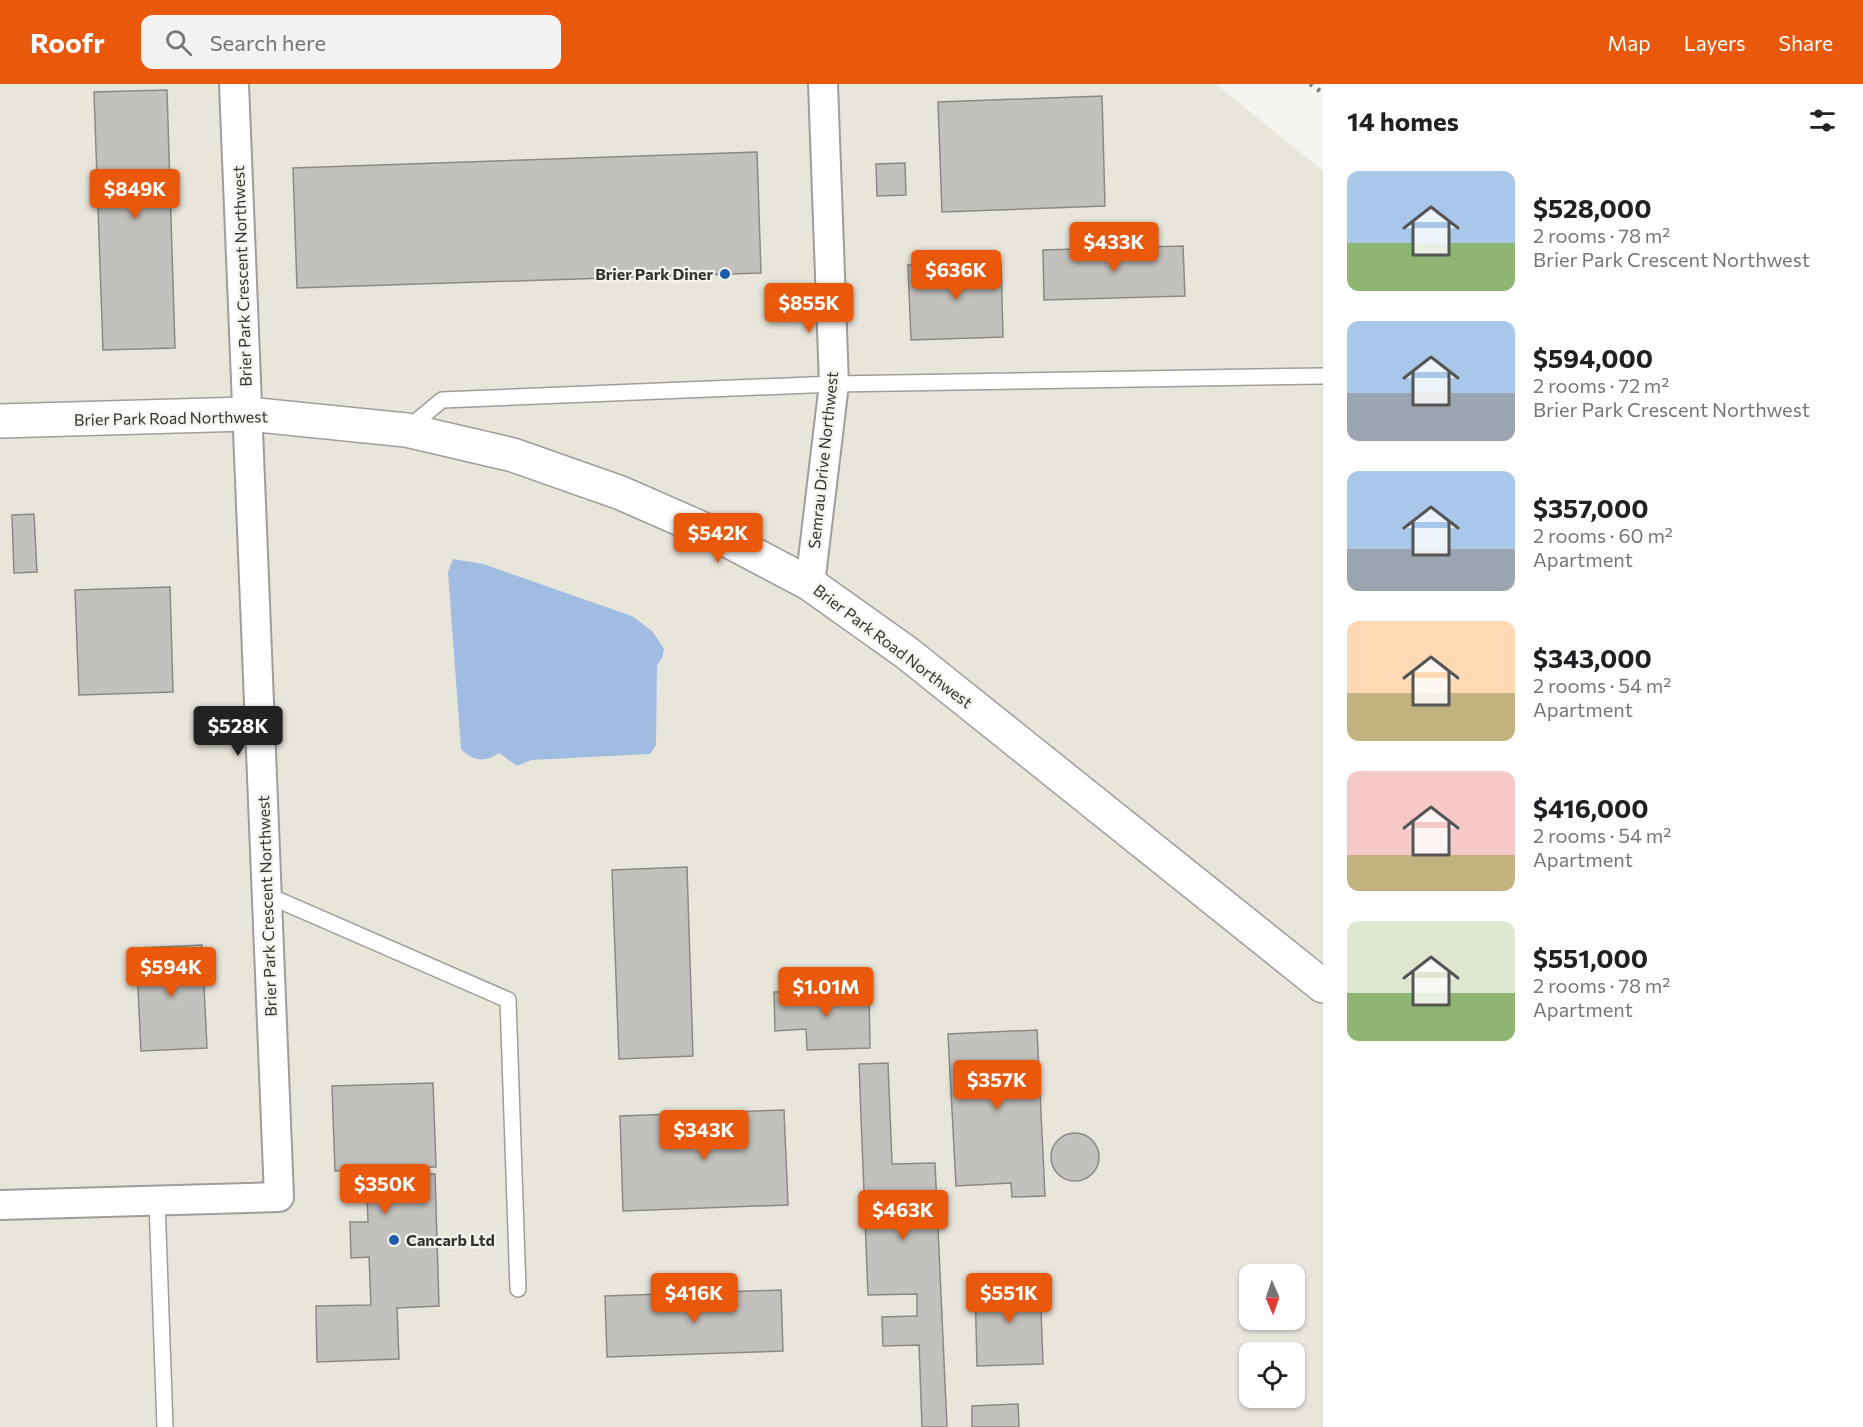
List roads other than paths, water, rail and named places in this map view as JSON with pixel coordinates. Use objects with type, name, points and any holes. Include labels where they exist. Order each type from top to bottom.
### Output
[{"type":"street","name":"Brier Park Crescent Northwest","points":[[0,1205],[279,1197],[234,84]]},
{"type":"street","name":"Semrau Drive Northwest","points":[[810,584],[834,384],[823,84]]},
{"type":"street","name":"Brier Park Road Northwest","points":[[0,421],[247,414],[406,430],[513,455],[621,492],[721,537],[810,584],[907,653],[1323,986]]},
{"type":"lane","points":[[406,430],[442,400],[834,384],[1323,376]]},
{"type":"lane","points":[[267,895],[508,1000],[518,1289]]},
{"type":"lane","points":[[156,1201],[165,1427]]},
{"type":"water","points":[[453,559],[483,564],[632,616],[652,631],[664,649],[657,665],[656,745],[650,754],[531,760],[517,766],[499,753],[489,758],[479,759],[461,749],[448,572]]},
{"type":"railway","points":[[1310,84],[1323,93]]},
{"type":"place","name":"Brier Park Diner","points":[[725,274]]},
{"type":"place","name":"Cancarb Ltd","points":[[394,1240]]}]
